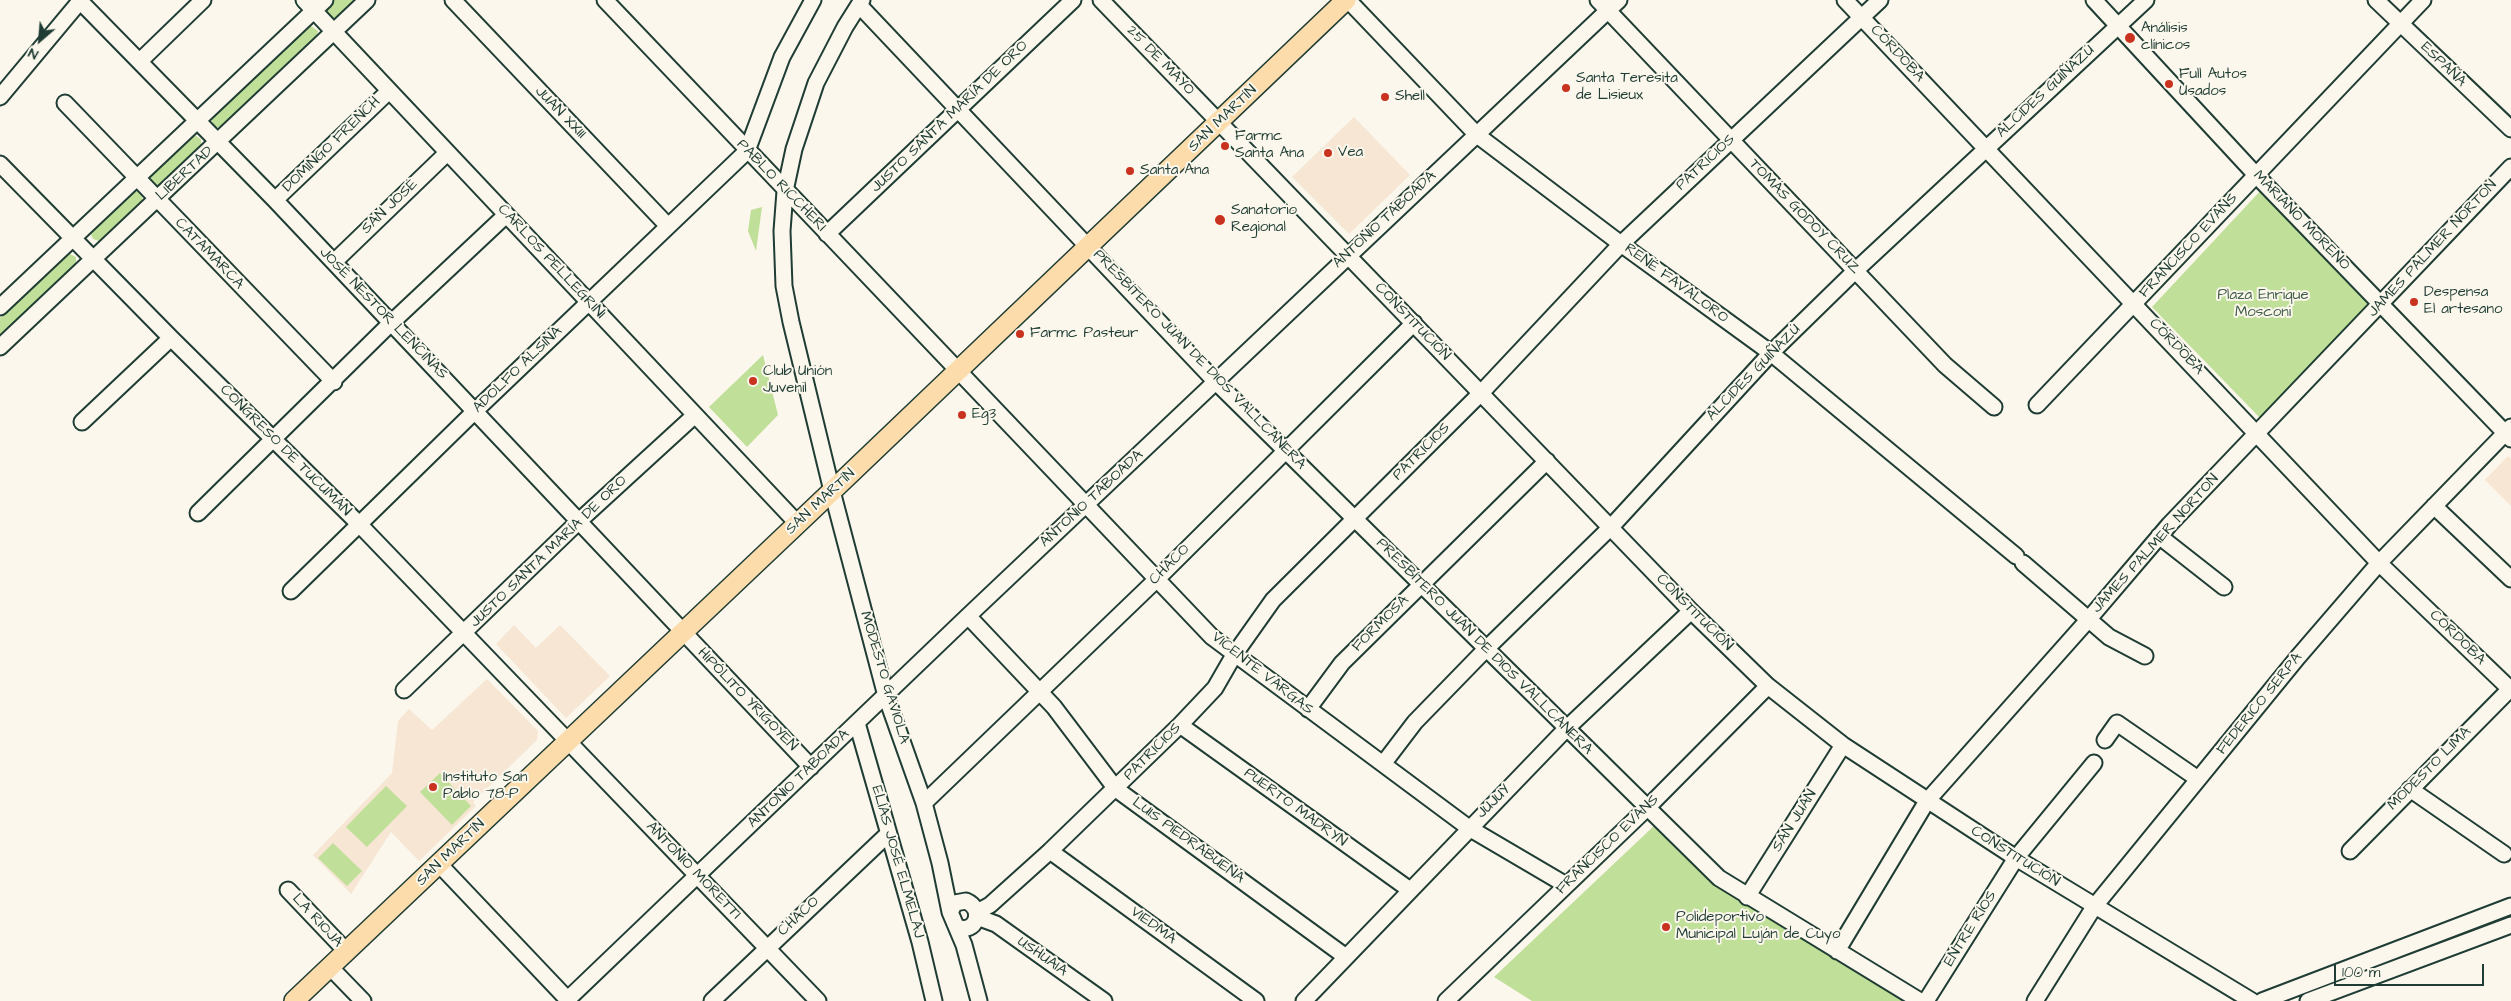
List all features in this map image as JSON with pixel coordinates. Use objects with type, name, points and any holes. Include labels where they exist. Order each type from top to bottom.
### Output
[{"type":"main road","name":"SAN MARTÍN","points":[[294,1001],[798,524],[1087,246],[1347,0]]},
{"type":"street","points":[[0,97],[80,0]]},
{"type":"street","name":"JOSÉ NESTOR LENCINAS","points":[[80,0],[275,200],[682,632]]},
{"type":"street","points":[[140,61],[203,0]]},
{"type":"street","name":"LIBERTAD","points":[[0,347],[219,142],[367,0]]},
{"type":"street","name":"JUAN XXIII","points":[[453,0],[668,226]]},
{"type":"street","name":"PABLO RICCHERI","points":[[605,0],[957,372]]},
{"type":"street","points":[[747,151],[782,57],[813,0]]},
{"type":"street","name":"JUSTO SANTA MARÍA DE ORO","points":[[827,234],[1073,0]]},
{"type":"street","name":"25 DE MAYO","points":[[1101,0],[1219,123]]},
{"type":"street","name":"RENÉ FAVALORO","points":[[1347,0],[1477,135],[1621,244],[1771,353],[2020,560],[2088,620],[2116,642],[2145,656]]},
{"type":"street","name":"CÓRDOBA","points":[[1846,0],[2258,433],[2379,563],[2511,689]]},
{"type":"street","name":"PATRICIOS","points":[[971,921],[1050,851],[1180,725],[1215,688],[1234,655],[1272,600],[1481,393],[1621,244],[1880,0]]},
{"type":"street","name":"MARIANO MORENO","points":[[2094,0],[2256,175],[2509,433]]},
{"type":"street","name":"ALCIDES GUIÑAZÚ","points":[[1383,764],[1415,722],[1610,527],[1771,353],[1855,270],[2146,0]]},
{"type":"street","name":"ESPAÑA","points":[[2376,0],[2511,129]]},
{"type":"street","name":"FRANCISCO EVANS","points":[[2038,405],[2423,0]]},
{"type":"street","name":"PRESBÍTERO JUAN DE DIOS VALLCANERA","points":[[861,2],[958,109],[1216,382],[1719,878],[1920,1001]]},
{"type":"street","name":"MODESTO GAVIOLA","points":[[861,2],[830,54],[802,119],[785,191],[782,231],[784,286],[790,322],[832,491],[886,696],[924,803],[940,863],[950,912],[971,921],[975,907],[966,901],[940,863]]},
{"type":"street","name":"LIBERTAD","points":[[0,306],[198,120],[314,3]]},
{"type":"street","name":"CARLOS PELLEGRINI","points":[[314,3],[334,32],[798,524]]},
{"type":"street","name":"ANTONIO TABOADA","points":[[568,1000],[968,616],[1477,135],[1608,4]]},
{"type":"street","name":"TOMÁS GODOY CRUZ","points":[[1608,4],[1731,140],[1855,270],[1946,365],[1994,407]]},
{"type":"street","name":"DOMINGO FRENCH","points":[[275,200],[389,91]]},
{"type":"street","name":"CATAMARCA","points":[[65,103],[334,382]]},
{"type":"street","name":"CONSTITUCIÓN","points":[[1219,123],[1610,527],[1768,686],[1843,744],[1927,801],[2094,907],[2252,1001]]},
{"type":"street","name":"ADOLFO ALSINA","points":[[290,592],[475,411],[747,151]]},
{"type":"street","name":"SAN JOSÉ","points":[[334,262],[447,152]]},
{"type":"street","name":"CONGRESO DE TUCUMÁN","points":[[0,164],[171,338],[359,524],[568,741]]},
{"type":"street","name":"JAMES PALMER NORTON","points":[[1837,950],[1927,801],[2088,620],[2159,536],[2511,167]]},
{"type":"street","points":[[198,513],[334,382],[391,323],[506,214]]},
{"type":"street","name":"CHACO","points":[[924,803],[1156,580],[1414,323]]},
{"type":"street","points":[[82,422],[171,338]]},
{"type":"street","name":"VICENTE VARGAS","points":[[957,372],[1156,580],[1212,636],[1234,655],[1469,828],[1566,885]]},
{"type":"street","name":"JUSTO SANTA MARÍA DE ORO","points":[[404,690],[578,522],[695,414]]},
{"type":"street","name":"FEDERICO SERPA","points":[[2035,1001],[2094,907],[2198,778],[2379,563],[2509,433]]},
{"type":"street","name":"FORMOSA","points":[[1308,709],[1342,663],[1547,462]]},
{"type":"street","points":[[2434,506],[2511,579]]},
{"type":"street","points":[[2159,536],[2224,587]]},
{"type":"street","name":"JUJUY","points":[[1304,1001],[1566,729],[1692,611]]},
{"type":"street","name":"LUIS PIEDRABUENA","points":[[968,616],[1054,707],[1116,789],[1346,957]]},
{"type":"street","name":"HIPÓLITO YRIGOYEN","points":[[682,632],[811,767]]},
{"type":"street","name":"FRANCISCO EVANS","points":[[1446,1001],[1647,808],[1768,686]]},
{"type":"street","name":"MODESTO LIMA","points":[[2350,851],[2511,689]]},
{"type":"street","name":"ELÍAS JOSÉ ELMELAJ","points":[[857,723],[920,942],[934,1001]]},
{"type":"street","points":[[2105,740],[2117,723],[2198,778]]},
{"type":"street","name":"PUERTO MADRYN","points":[[1180,725],[1410,890]]},
{"type":"street","name":"ANTONIO MORETTI","points":[[568,741],[818,1001]]},
{"type":"street","name":"SAN JUAN","points":[[1748,897],[1843,744]]},
{"type":"street","name":"ENTRE RÍOS","points":[[1926,1001],[2016,858],[2094,763]]},
{"type":"street","points":[[2410,789],[2504,854]]},
{"type":"street","name":"CHACO","points":[[712,1001],[888,834]]},
{"type":"street","name":"VIEDMA","points":[[1050,851],[1256,1001]]},
{"type":"street","points":[[439,864],[568,1000]]},
{"type":"street","name":"LA RIOJA","points":[[288,890],[346,951]]},
{"type":"street","points":[[950,912],[955,903],[966,901]]},
{"type":"street","points":[[2262,1001],[2511,906]]},
{"type":"street","points":[[971,921],[964,945],[979,1001]]},
{"type":"street","name":"USHUAIA","points":[[971,921],[996,924],[1104,1001]]},
{"type":"street","points":[[2308,1001],[2511,925]]},
{"type":"street","points":[[330,967],[363,1001]]},
{"type":"shaded area","points":[[1354,117],[1410,175],[1349,234],[1292,177]]},
{"type":"shaded area","points":[[2508,456],[2511,459],[2511,506],[2485,480]]},
{"type":"shaded area","points":[[514,625],[536,648],[560,625],[610,676],[566,718],[496,644]]},
{"type":"shaded area","name":"Instituto San Pablo 78-P","points":[[487,679],[538,731],[537,740],[473,802],[476,806],[419,861],[391,832],[351,894],[313,855],[392,773],[398,721],[409,709],[432,730]]},
{"type":"green space","points":[[335,0],[358,0],[333,21],[325,12]]},
{"type":"green space","points":[[311,26],[318,31],[316,38],[222,128],[214,126],[211,119],[214,114],[306,27]]},
{"type":"green space","points":[[196,136],[201,139],[201,147],[160,186],[153,185],[150,179],[152,173],[191,137]]},
{"type":"green space","name":"Plaza Enrique Mosconi","points":[[2263,188],[2373,303],[2263,421],[2152,307]]},
{"type":"green space","points":[[138,191],[143,195],[141,205],[104,239],[99,241],[93,239],[91,234],[96,226],[133,192]]},
{"type":"green space","points":[[762,207],[756,251],[748,231],[751,210]]},
{"type":"green space","points":[[70,254],[76,257],[76,265],[0,337],[0,318],[64,256]]},
{"type":"green space","name":"Club Unión Juvenil","points":[[763,355],[778,415],[747,447],[709,407]]},
{"type":"green space","points":[[440,773],[471,806],[452,825],[420,792]]},
{"type":"green space","points":[[386,786],[407,806],[367,847],[346,827]]},
{"type":"green space","name":"Polideportivo Municipal Luján de Cuyo","points":[[1656,824],[1712,882],[1907,1001],[1532,1001],[1494,977]]},
{"type":"green space","points":[[333,843],[362,871],[347,886],[318,858]]},
{"type":"place","name":"Análisis clínicos","points":[[2130,38]]},
{"type":"place","name":"Full Autos Usados","points":[[2169,84]]},
{"type":"place","name":"Santa Teresita de Lisieux","points":[[1566,88]]},
{"type":"place","name":"Shell","points":[[1385,97]]},
{"type":"place","name":"Farmc Santa Ana","points":[[1225,146]]},
{"type":"place","name":"Vea","points":[[1328,153]]},
{"type":"place","name":"Santa Ana","points":[[1130,171]]},
{"type":"place","name":"Sanatorio Regional","points":[[1220,220]]},
{"type":"place","name":"Despensa El artesano","points":[[2414,302]]},
{"type":"place","name":"Farmc Pasteur","points":[[1020,334]]},
{"type":"place","name":"Club Unión Juvenil","points":[[753,381]]},
{"type":"place","name":"Eg3","points":[[962,415]]},
{"type":"place","name":"Instituto San Pablo 78-P","points":[[433,787]]},
{"type":"place","name":"Polideportivo Municipal Luján de Cuyo","points":[[1666,927]]}]
